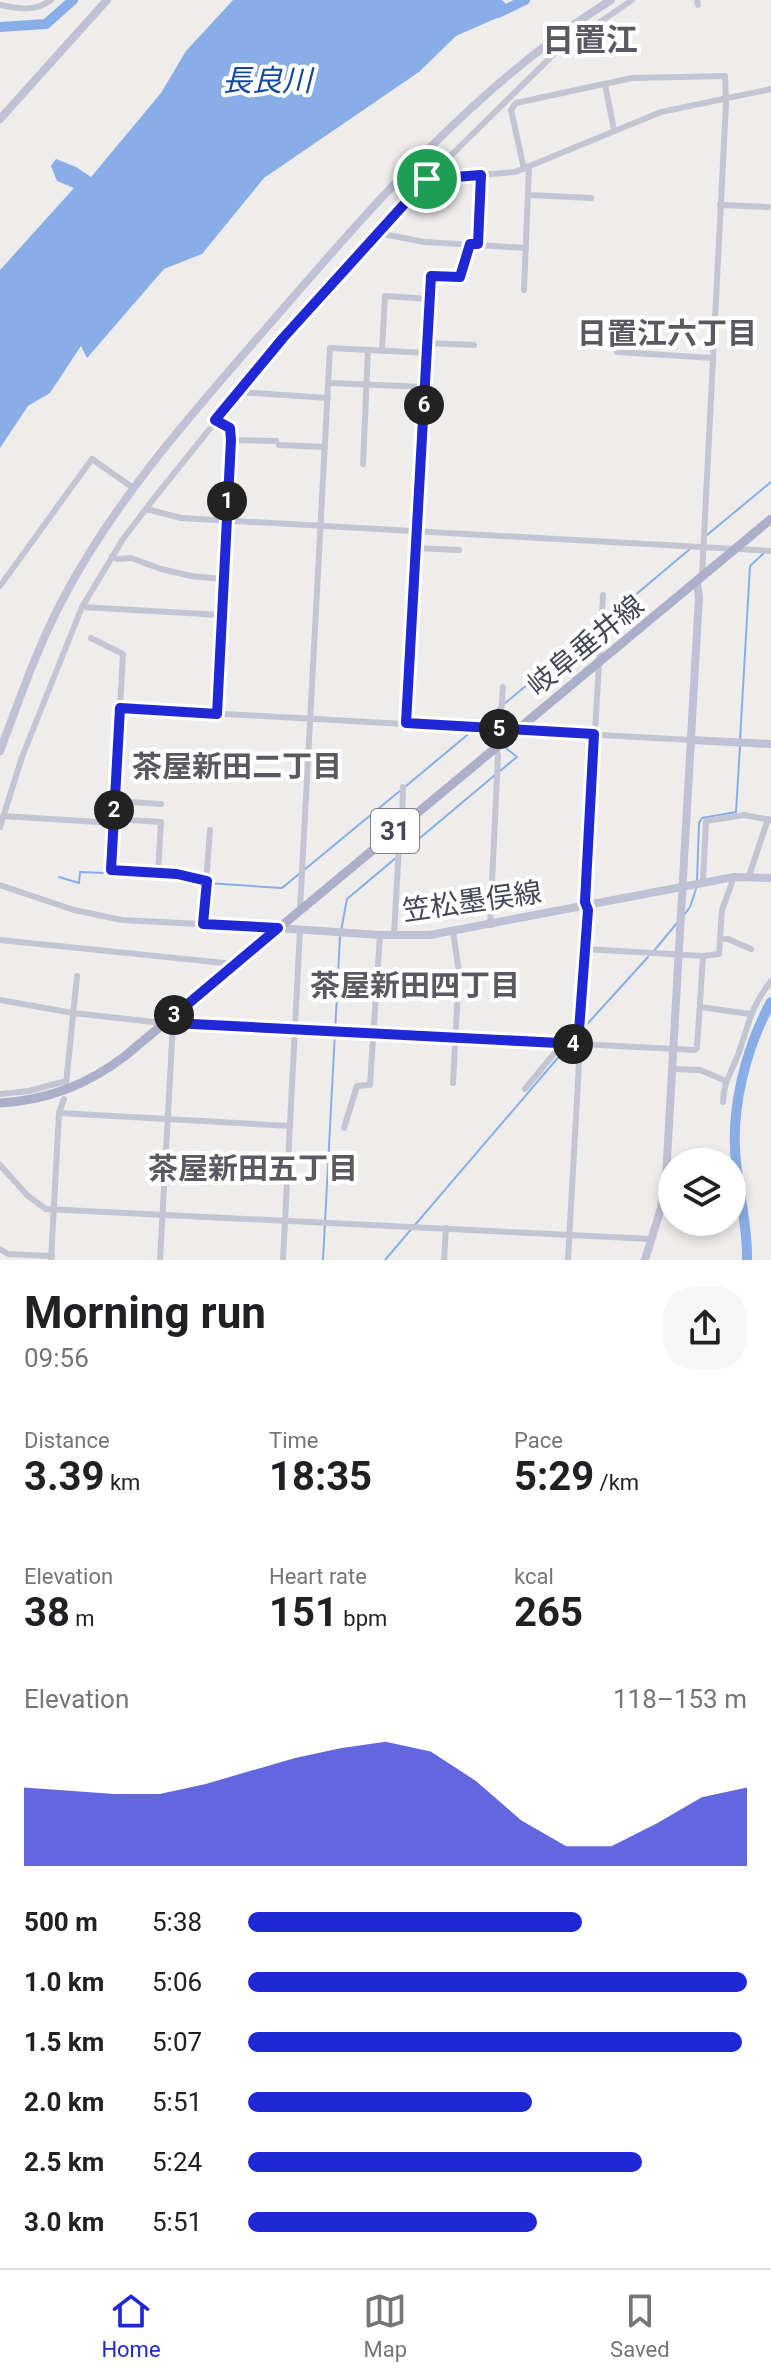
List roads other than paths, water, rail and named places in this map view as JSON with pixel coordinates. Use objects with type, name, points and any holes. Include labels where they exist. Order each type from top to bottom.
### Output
[{"type":"main road","name":"岐阜垂井線","points":[[0,1103],[42,1098],[82,1084],[112,1066],[171,1021],[234,964],[771,519]]},
{"type":"street","points":[[0,5],[30,9],[44,6],[51,0]]},
{"type":"street","points":[[0,751],[33,663],[66,593],[92,549],[185,424],[305,283],[433,145],[506,76],[611,0]]},
{"type":"street","points":[[0,827],[22,757],[82,607],[112,556],[146,509],[283,338],[427,179],[555,53],[632,0]]},
{"type":"street","points":[[0,119],[104,1]]},
{"type":"street","points":[[524,290],[529,195],[526,168],[511,110],[516,103],[632,78],[725,76],[703,546],[666,1177],[661,1208],[645,1260]]},
{"type":"street","points":[[605,84],[614,130]]},
{"type":"street","points":[[427,179],[526,168],[661,112],[771,89]]},
{"type":"street","points":[[406,723],[431,276],[460,277],[474,244],[481,175]]},
{"type":"street","points":[[529,195],[591,198]]},
{"type":"street","points":[[720,205],[768,207]]},
{"type":"street","points":[[378,233],[424,242],[526,248]]},
{"type":"street","points":[[382,351],[385,296],[430,299]]},
{"type":"street","points":[[427,343],[474,345]]},
{"type":"street","points":[[300,909],[330,348],[427,353]]},
{"type":"street","points":[[363,464],[368,350]]},
{"type":"street","points":[[617,352],[713,358]]},
{"type":"street","points":[[329,383],[425,387]]},
{"type":"street","points":[[239,392],[328,398]]},
{"type":"street","points":[[215,420],[230,428],[231,440],[217,714]]},
{"type":"street","points":[[231,440],[325,447]]},
{"type":"street","points":[[0,586],[92,459],[132,487]]},
{"type":"street","points":[[146,509],[181,518],[771,551]]},
{"type":"street","points":[[416,548],[459,550]]},
{"type":"street","points":[[112,556],[131,558],[191,576],[222,579]]},
{"type":"street","points":[[568,1260],[603,595]]},
{"type":"street","points":[[82,607],[221,615]]},
{"type":"street","points":[[91,638],[123,654],[111,870],[184,875],[207,881]]},
{"type":"street","points":[[500,729],[503,687]]},
{"type":"street","points":[[120,708],[771,744]]},
{"type":"street","points":[[490,925],[496,747]]},
{"type":"street","points":[[394,935],[403,787]]},
{"type":"street","points":[[115,801],[161,804]]},
{"type":"street","points":[[703,882],[706,821],[744,815],[769,819],[749,876]]},
{"type":"street","points":[[3,816],[161,822],[158,873]]},
{"type":"street","points":[[203,924],[210,830]]},
{"type":"street","name":"笠松墨俣線","points":[[278,928],[380,935],[453,932],[703,882],[749,876],[771,878]]},
{"type":"street","points":[[585,949],[717,956],[722,910],[734,877]]},
{"type":"street","points":[[0,885],[54,904],[122,920],[278,928]]},
{"type":"street","points":[[283,1260],[300,930]]},
{"type":"street","points":[[453,932],[459,971],[453,1083]]},
{"type":"street","points":[[344,1128],[357,1086],[370,1085],[380,935]]},
{"type":"street","points":[[720,939],[728,939],[751,949]]},
{"type":"street","points":[[0,940],[234,964]]},
{"type":"street","points":[[160,1260],[171,1021],[695,1050],[703,956]]},
{"type":"street","points":[[0,1094],[66,1082],[77,976]]},
{"type":"street","points":[[723,1102],[726,1081],[750,1014],[771,981]]},
{"type":"street","points":[[0,1000],[73,1013],[154,1022],[160,1027]]},
{"type":"street","points":[[700,1007],[750,1014]]},
{"type":"street","points":[[525,1089],[562,1044]]},
{"type":"street","points":[[672,1069],[700,1070],[726,1081]]},
{"type":"street","points":[[0,1249],[8,1254],[51,1258],[59,1113],[64,1099]]},
{"type":"street","points":[[59,1113],[290,1126]]},
{"type":"street","points":[[0,1165],[28,1196],[46,1209],[651,1239]]},
{"type":"street","points":[[444,1260],[446,1228]]},
{"type":"water","name":"長良川","points":[[233,0],[502,0],[513,11],[456,36],[419,72],[264,178],[202,254],[164,269],[87,358],[81,346],[50,393],[28,406],[0,448],[0,270],[74,188],[57,181],[51,166],[56,159],[91,177],[161,93],[186,51]]},
{"type":"waterway","points":[[0,27],[46,24],[73,0]]},
{"type":"waterway","points":[[498,13],[525,0]]},
{"type":"waterway","points":[[707,535],[771,482]]},
{"type":"waterway","points":[[603,622],[690,549]]},
{"type":"waterway","points":[[740,740],[750,566],[764,553]]},
{"type":"waterway","points":[[504,704],[598,626]]},
{"type":"waterway","points":[[480,724],[499,708]]},
{"type":"waterway","points":[[406,786],[472,731]]},
{"type":"waterway","points":[[474,731],[497,742]]},
{"type":"waterway","points":[[500,771],[517,757],[502,745]]},
{"type":"waterway","points":[[697,882],[699,823],[702,818],[736,812],[740,746]]},
{"type":"waterway","points":[[402,853],[495,775]]},
{"type":"waterway","points":[[304,870],[401,790]]},
{"type":"waterway","points":[[341,931],[347,899],[397,857]]},
{"type":"waterway","points":[[59,877],[79,883],[80,872],[129,874]]},
{"type":"waterway","points":[[207,883],[282,888],[299,874]]},
{"type":"waterway","points":[[684,915],[696,889]]},
{"type":"waterway","points":[[653,952],[677,923]]},
{"type":"waterway","points":[[323,1260],[340,937]]},
{"type":"waterway","points":[[580,1032],[648,957]]},
{"type":"waterway","points":[[747,1260],[736,1162],[735,1121],[747,1059],[771,1002]]},
{"type":"waterway","points":[[385,1260],[568,1046]]},
{"type":"district","name":"日置江","points":[[590,40]]},
{"type":"district","name":"日置江六丁目","points":[[667,334]]},
{"type":"district","name":"茶屋新田二丁目","points":[[237,767]]},
{"type":"district","name":"茶屋新田四丁目","points":[[415,986]]},
{"type":"district","name":"茶屋新田五丁目","points":[[253,1169]]}]
